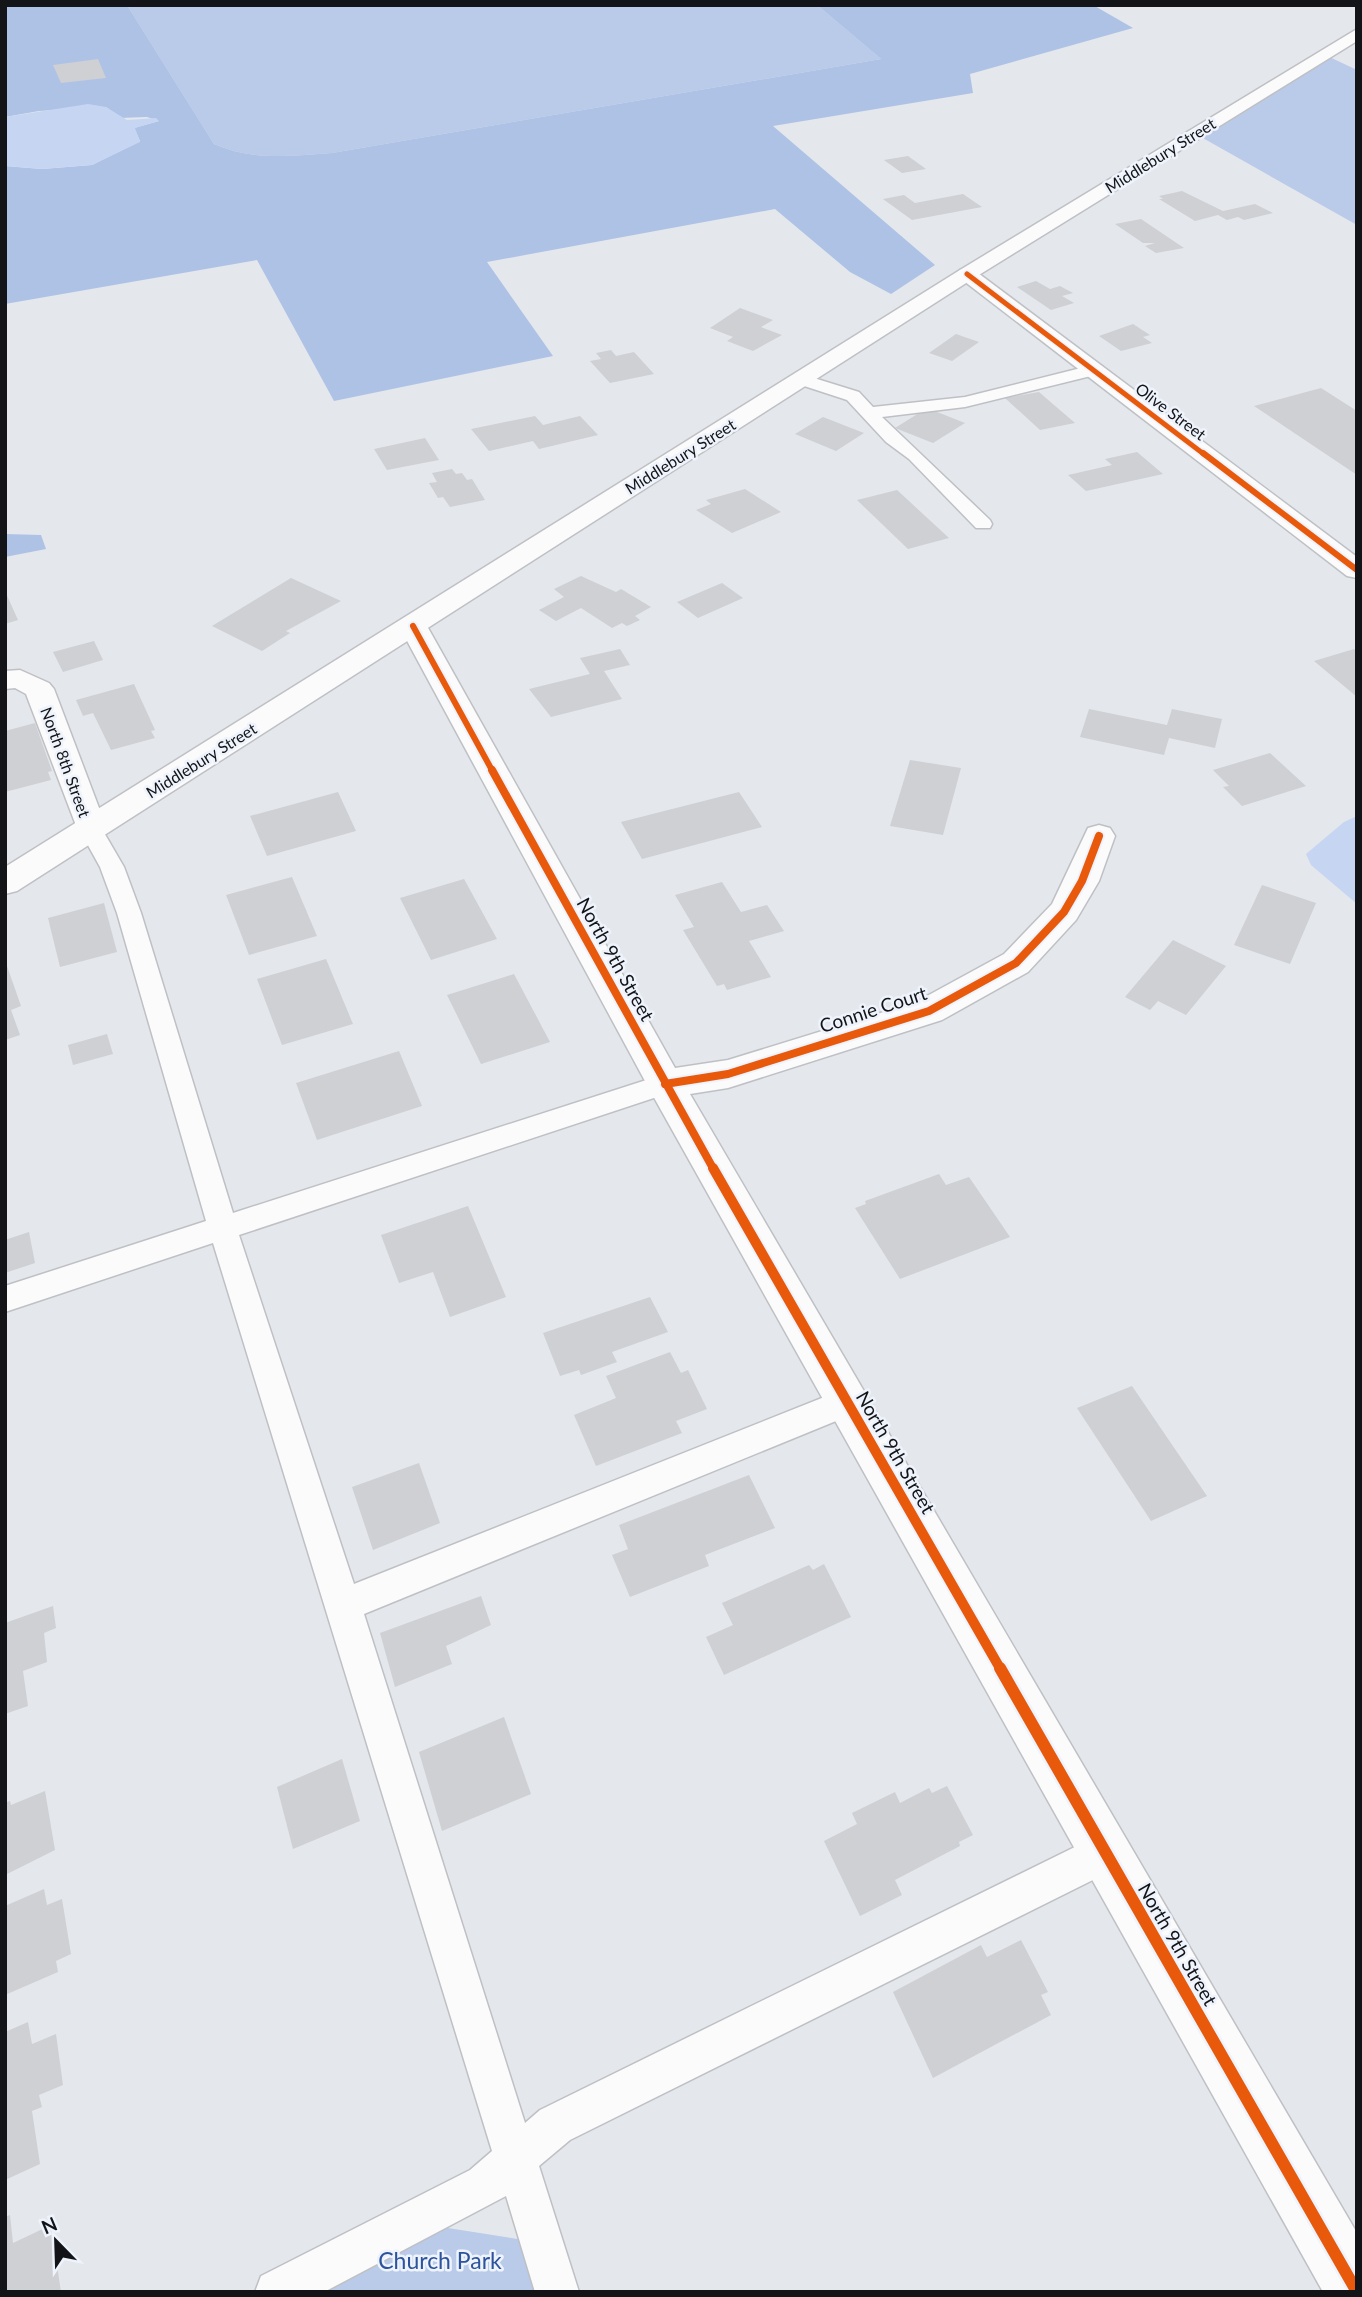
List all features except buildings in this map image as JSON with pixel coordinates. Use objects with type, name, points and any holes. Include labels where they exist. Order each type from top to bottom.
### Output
[{"type":"street","name":"Middlebury Street","points":[[5,883],[967,274],[1357,34]]},
{"type":"street","name":"Olive Street","points":[[967,274],[1357,570]]},
{"type":"street","name":"North 9th Street","points":[[413,626],[665,1084],[1357,2292]]},
{"type":"street","name":"North 8th Street","points":[[5,680],[20,679],[39,689],[91,829]]},
{"type":"street","name":"Connie Court","points":[[665,1084],[728,1074],[929,1012],[1016,962],[1064,912],[1082,881],[1099,836]]},
{"type":"lane","points":[[869,413],[965,402],[1093,370]]},
{"type":"lane","points":[[801,379],[853,396],[983,524]]},
{"type":"lane","points":[[91,829],[112,867],[129,914],[223,1229],[344,1605],[557,2292]]},
{"type":"lane","points":[[5,1299],[665,1084]]},
{"type":"lane","points":[[344,1605],[847,1402]]},
{"type":"lane","points":[[277,2292],[485,2185],[555,2125],[1105,1853]]},
{"type":"green space","points":[[127,5],[817,5],[881,59],[332,153],[258,155],[214,144]]},
{"type":"green space","points":[[1323,54],[1357,70],[1357,225],[1194,133]]},
{"type":"green space","name":"Church Park","points":[[435,2226],[524,2240],[539,2292],[311,2292]]},
{"type":"shaded area","points":[[5,5],[127,5],[214,144],[243,153],[272,156],[332,153],[881,59],[817,5],[1093,5],[1133,28],[970,74],[973,93],[773,126],[935,265],[891,294],[850,272],[775,209],[487,262],[553,356],[334,401],[257,260],[5,304],[5,166],[42,169],[92,165],[140,141],[134,128],[159,121],[147,117],[120,118],[106,107],[39,111],[5,117]]},
{"type":"shaded area","points":[[88,104],[106,107],[127,120],[156,118],[159,121],[135,128],[140,142],[92,165],[42,169],[5,166],[5,117]]},
{"type":"shaded area","points":[[5,534],[41,535],[46,549],[5,557]]},
{"type":"shaded area","points":[[1357,816],[1357,904],[1311,865],[1306,854],[1344,822]]},
{"type":"cycle path","points":[[967,274],[1357,570]]},
{"type":"cycle path","points":[[413,626],[665,1084],[1357,2292]]},
{"type":"cycle path","points":[[665,1084],[728,1074],[929,1011],[1016,963],[1064,912],[1082,881],[1099,836]]}]
